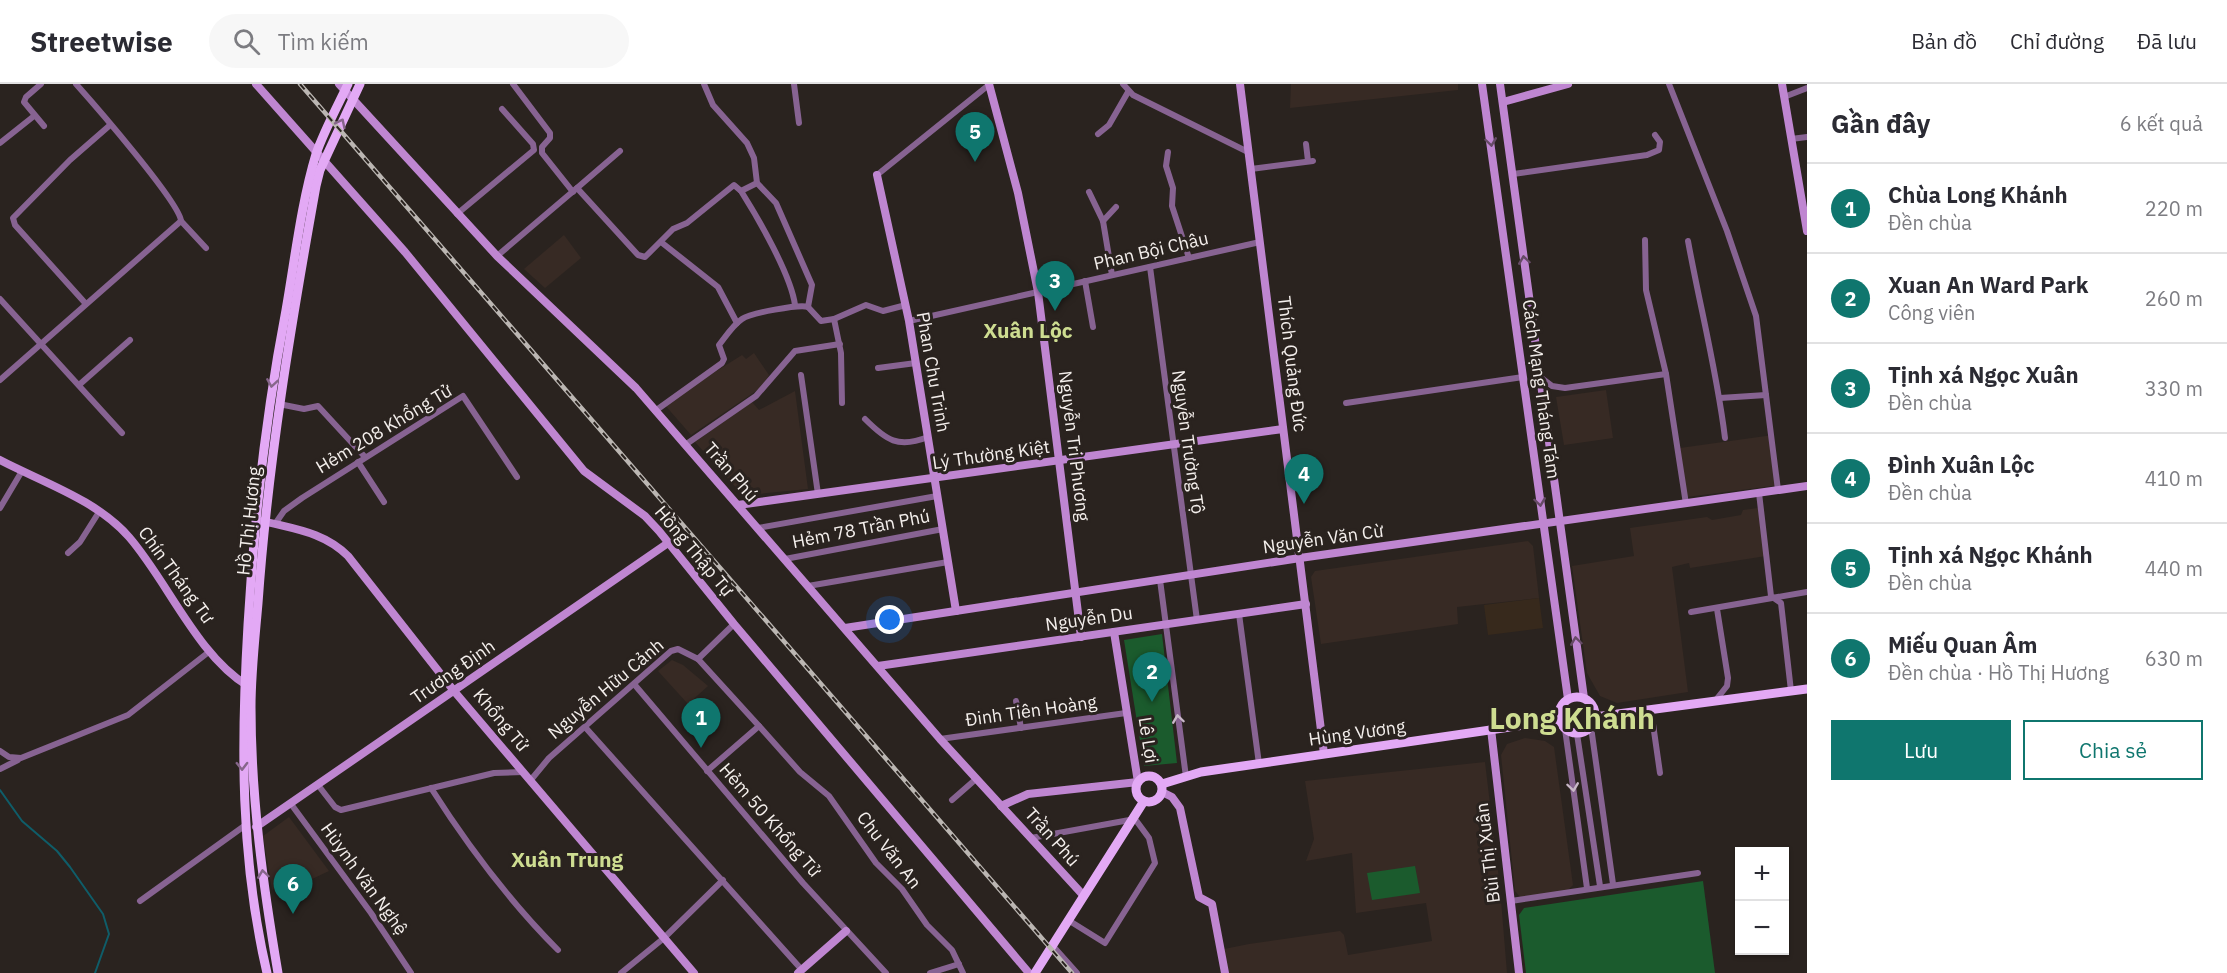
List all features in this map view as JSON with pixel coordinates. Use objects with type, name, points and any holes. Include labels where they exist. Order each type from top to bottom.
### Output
[{"type":"main road","name":"Hồ Thị Hương","points":[[267,973],[245,829],[242,758],[263,521],[279,404],[316,186],[324,162],[360,84]]},
{"type":"main road","name":"Hồ Thị Hương","points":[[278,973],[256,823],[248,686],[252,560],[272,383],[316,154],[344,86]]},
{"type":"main road","points":[[1595,717],[1807,689]]},
{"type":"main road","points":[[1568,699],[1584,699],[1590,703],[1595,717],[1591,727],[1577,734],[1565,729],[1559,720],[1558,712],[1568,699]]},
{"type":"main road","name":"Hùng Vương","points":[[1162,788],[1186,777],[1259,764],[1559,720]]},
{"type":"main road","points":[[1145,776],[1152,776],[1162,788],[1156,800],[1144,801],[1137,794],[1138,782],[1145,776]]},
{"type":"main road","points":[[1035,973],[1083,895],[1136,819],[1144,801]]},
{"type":"main road","points":[[245,829],[256,823]]},
{"type":"street","points":[[41,84],[24,99],[34,116],[44,126]]},
{"type":"street","points":[[76,84],[160,186],[179,213],[181,221],[206,248]]},
{"type":"street","name":"Hồng Thập Tự","points":[[256,84],[400,247],[584,471],[645,516],[1029,973]]},
{"type":"street","points":[[513,84],[550,133],[550,138],[542,147],[542,153],[641,257],[648,256],[673,229],[687,223],[732,186],[736,186],[770,242],[794,292],[795,305]]},
{"type":"street","points":[[704,84],[713,105],[747,144],[754,158],[757,183],[776,203],[813,291],[808,307]]},
{"type":"street","points":[[794,84],[799,123]]},
{"type":"street","points":[[877,175],[989,84]]},
{"type":"street","name":"Nguyễn Tri Phương","points":[[989,84],[1018,193],[1038,292],[1081,637]]},
{"type":"street","points":[[1123,84],[1128,92],[1248,152]]},
{"type":"street","name":"Thích Quảng Đức","points":[[1240,84],[1324,754]]},
{"type":"street","name":"Cách Mạng Tháng Tám","points":[[1482,84],[1568,699]]},
{"type":"street","name":"Cách Mạng Tháng Tám","points":[[1500,84],[1584,699]]},
{"type":"street","points":[[1503,102],[1568,84]]},
{"type":"street","points":[[1669,84],[1756,316],[1778,490]]},
{"type":"street","points":[[1782,84],[1807,231]]},
{"type":"street","name":"Trần Phú","points":[[344,86],[353,99],[497,256],[626,378],[940,739],[1083,895]]},
{"type":"street","points":[[1784,97],[1807,88]]},
{"type":"street","points":[[1098,134],[1109,125],[1128,92]]},
{"type":"street","points":[[457,214],[534,150],[533,144],[502,109]]},
{"type":"street","points":[[0,143],[34,116]]},
{"type":"street","points":[[86,304],[15,225],[13,218],[70,160],[109,126]]},
{"type":"street","points":[[1513,174],[1647,155],[1659,150],[1660,142],[1655,135]]},
{"type":"street","points":[[1791,139],[1807,137]]},
{"type":"street","points":[[1251,169],[1310,161],[1306,144]]},
{"type":"street","points":[[497,256],[620,152]]},
{"type":"street","points":[[1168,152],[1166,166],[1173,188],[1172,206],[1189,258]]},
{"type":"street","name":"Phan Chu Trinh","points":[[877,175],[909,321],[956,611]]},
{"type":"street","points":[[741,191],[757,183]]},
{"type":"street","points":[[1089,192],[1102,221],[1112,275]]},
{"type":"street","points":[[1102,221],[1116,207]]},
{"type":"street","points":[[0,380],[181,221]]},
{"type":"street","points":[[1645,240],[1646,290],[1666,374],[1686,504]]},
{"type":"street","points":[[1688,241],[1720,398],[1725,438]]},
{"type":"street","points":[[661,242],[718,287],[738,323]]},
{"type":"street","name":"Phan Bội Châu","points":[[909,321],[1260,242]]},
{"type":"street","name":"Nguyễn Trường Tộ","points":[[1150,267],[1197,620]]},
{"type":"street","points":[[1085,282],[1093,327]]},
{"type":"street","points":[[0,299],[122,433]]},
{"type":"street","points":[[655,411],[722,363],[724,359],[719,345],[746,316],[786,310],[795,305],[808,307],[821,321],[834,319],[866,305],[883,311],[906,305]]},
{"type":"street","points":[[834,319],[840,344],[842,403]]},
{"type":"street","points":[[79,385],[130,340]]},
{"type":"street","points":[[685,445],[756,396],[795,351],[840,344]]},
{"type":"street","points":[[878,368],[916,363]]},
{"type":"street","points":[[1540,377],[1552,386],[1565,388],[1666,374]]},
{"type":"street","points":[[801,375],[818,494]]},
{"type":"street","points":[[1346,403],[1523,377]]},
{"type":"street","points":[[1720,398],[1766,395]]},
{"type":"street","name":"Hẻm 208 Khổng Tử","points":[[275,524],[293,504],[463,396],[517,477]]},
{"type":"street","points":[[279,404],[304,409],[318,406],[366,457]]},
{"type":"street","points":[[865,419],[882,435],[896,442],[914,442],[928,437]]},
{"type":"street","name":"Lý Thường Kiệt","points":[[738,505],[1283,429]]},
{"type":"street","name":"Chín Tháng Tư","points":[[1,461],[99,512],[129,536],[210,651],[248,686]]},
{"type":"street","points":[[358,462],[384,502]]},
{"type":"street","points":[[0,508],[22,471]]},
{"type":"street","name":"Nguyễn Văn Cừ","points":[[845,628],[1300,558],[1560,523],[1807,486]]},
{"type":"street","points":[[1759,493],[1771,596],[1781,603],[1791,691]]},
{"type":"street","points":[[758,528],[937,496]]},
{"type":"street","points":[[68,554],[84,536],[99,512]]},
{"type":"street","name":"Khổng Tử","points":[[263,521],[315,534],[340,548],[367,578],[454,691],[694,973]]},
{"type":"street","name":"Hẻm 78 Trần Phú","points":[[785,560],[943,528]]},
{"type":"street","name":"Trương Định","points":[[256,823],[291,804],[668,543]]},
{"type":"street","points":[[808,586],[948,562]]},
{"type":"street","points":[[1160,580],[1186,777]]},
{"type":"street","points":[[1691,612],[1807,591]]},
{"type":"street","name":"Nguyễn Du","points":[[878,666],[1305,604]]},
{"type":"street","points":[[1715,701],[1727,686],[1728,678],[1717,609]]},
{"type":"street","points":[[1239,614],[1259,764]]},
{"type":"street","points":[[698,659],[734,624]]},
{"type":"street","name":"Lê Lợi","points":[[1114,632],[1138,782]]},
{"type":"street","name":"Nguyễn Hữu Cảnh","points":[[530,781],[549,758],[674,649],[698,659]]},
{"type":"street","points":[[0,770],[21,758],[128,715],[210,651]]},
{"type":"street","name":"Chu Văn An","points":[[698,659],[800,772],[829,796],[876,863],[902,889],[927,925],[952,950],[963,973]]},
{"type":"street","name":"Hẻm 50 Khổng Tử","points":[[634,684],[846,931],[886,973]]},
{"type":"street","points":[[1016,701],[1021,728]]},
{"type":"street","points":[[1651,710],[1660,772]]},
{"type":"street","name":"Đinh Tiên Hoàng","points":[[940,739],[1126,713]]},
{"type":"street","points":[[707,771],[759,726]]},
{"type":"street","points":[[585,727],[723,880],[800,971],[846,931]]},
{"type":"street","points":[[1591,727],[1613,884]]},
{"type":"street","name":"Bùi Thị Xuân","points":[[1491,729],[1519,973]]},
{"type":"street","points":[[1565,729],[1587,888]]},
{"type":"street","points":[[1577,734],[1600,886]]},
{"type":"street","points":[[0,751],[9,758],[21,758]]},
{"type":"street","points":[[318,785],[334,807],[341,810],[494,773],[523,772]]},
{"type":"street","points":[[952,800],[976,779]]},
{"type":"street","points":[[1001,806],[1021,796],[1138,782]]},
{"type":"street","points":[[431,788],[461,835],[494,878],[531,923],[558,950]]},
{"type":"street","points":[[1162,788],[1180,808],[1199,897],[1212,904],[1225,973]]},
{"type":"street","name":"Hùynh Văn Nghệ","points":[[291,804],[367,906],[411,973]]},
{"type":"street","points":[[1031,838],[1136,819],[1149,838],[1155,863],[1108,940],[1102,944],[1068,920]]},
{"type":"street","points":[[140,901],[245,829]]},
{"type":"street","points":[[1511,901],[1698,873]]},
{"type":"street","points":[[621,973],[664,938],[723,880]]},
{"type":"street","points":[[1052,945],[1077,973]]},
{"type":"street","points":[[930,973],[959,964]]},
{"type":"shaded area","points":[[1291,84],[1458,84],[1458,90],[1290,108]]},
{"type":"shaded area","points":[[564,235],[581,258],[545,288],[524,269]]},
{"type":"shaded area","points":[[754,353],[769,375],[762,387],[691,435],[664,404],[742,355],[746,359]]},
{"type":"shaded area","points":[[1606,390],[1613,438],[1564,445],[1556,397]]},
{"type":"shaded area","points":[[795,391],[808,489],[748,495],[739,491],[695,442],[752,402],[759,410]]},
{"type":"shaded area","points":[[1773,435],[1780,485],[1687,497],[1680,448]]},
{"type":"shaded area","points":[[1758,508],[1766,556],[1690,568],[1689,563],[1672,567],[1688,692],[1617,703],[1600,696],[1587,673],[1572,566],[1634,556],[1630,528],[1707,517],[1712,520],[1741,515],[1743,510]]},
{"type":"shaded area","points":[[1528,541],[1533,546],[1539,598],[1457,607],[1458,624],[1321,644],[1311,577],[1315,571]]},
{"type":"shaded area","points":[[1539,598],[1543,628],[1488,635],[1484,605]]},
{"type":"shaded area","points":[[672,660],[683,665],[708,686],[688,704],[658,671]]},
{"type":"shaded area","points":[[1525,738],[1545,741],[1554,747],[1573,885],[1567,891],[1520,897],[1515,891],[1501,755],[1507,744]]},
{"type":"shaded area","points":[[1485,762],[1500,888],[1507,973],[1229,973],[1224,949],[1249,944],[1340,931],[1344,935],[1348,955],[1432,941],[1426,903],[1356,913],[1352,853],[1306,861],[1314,839],[1305,781]]},
{"type":"shaded area","points":[[289,817],[329,871],[291,889],[287,882],[272,890],[263,836]]},
{"type":"green space","points":[[1162,634],[1177,763],[1144,766],[1124,640]]},
{"type":"green space","points":[[1415,866],[1420,893],[1372,900],[1367,873]]},
{"type":"green space","points":[[1703,881],[1715,973],[1526,973],[1519,915],[1524,908]]},
{"type":"waterway","points":[[0,790],[22,821],[57,851],[103,914],[109,934],[95,973]]},
{"type":"railway","points":[[300,84],[1072,973]]},
{"type":"place","name":"Tịnh xá Ngọc Khánh","points":[[975,162]]},
{"type":"place","name":"Tịnh xá Ngọc Xuân","points":[[1055,311]]},
{"type":"place","name":"Đình Xuân Lộc","points":[[1304,504]]},
{"type":"place","name":"Xuan An Ward Park","points":[[1152,702]]},
{"type":"place","name":"Chùa Long Khánh","points":[[701,748]]},
{"type":"place","name":"Miếu Quan Âm","points":[[293,914]]},
{"type":"district","name":"Xuân Lộc","points":[[1028,331]]},
{"type":"district","name":"Long Khánh","points":[[1572,719]]},
{"type":"district","name":"Xuân Trung","points":[[567,860]]}]
